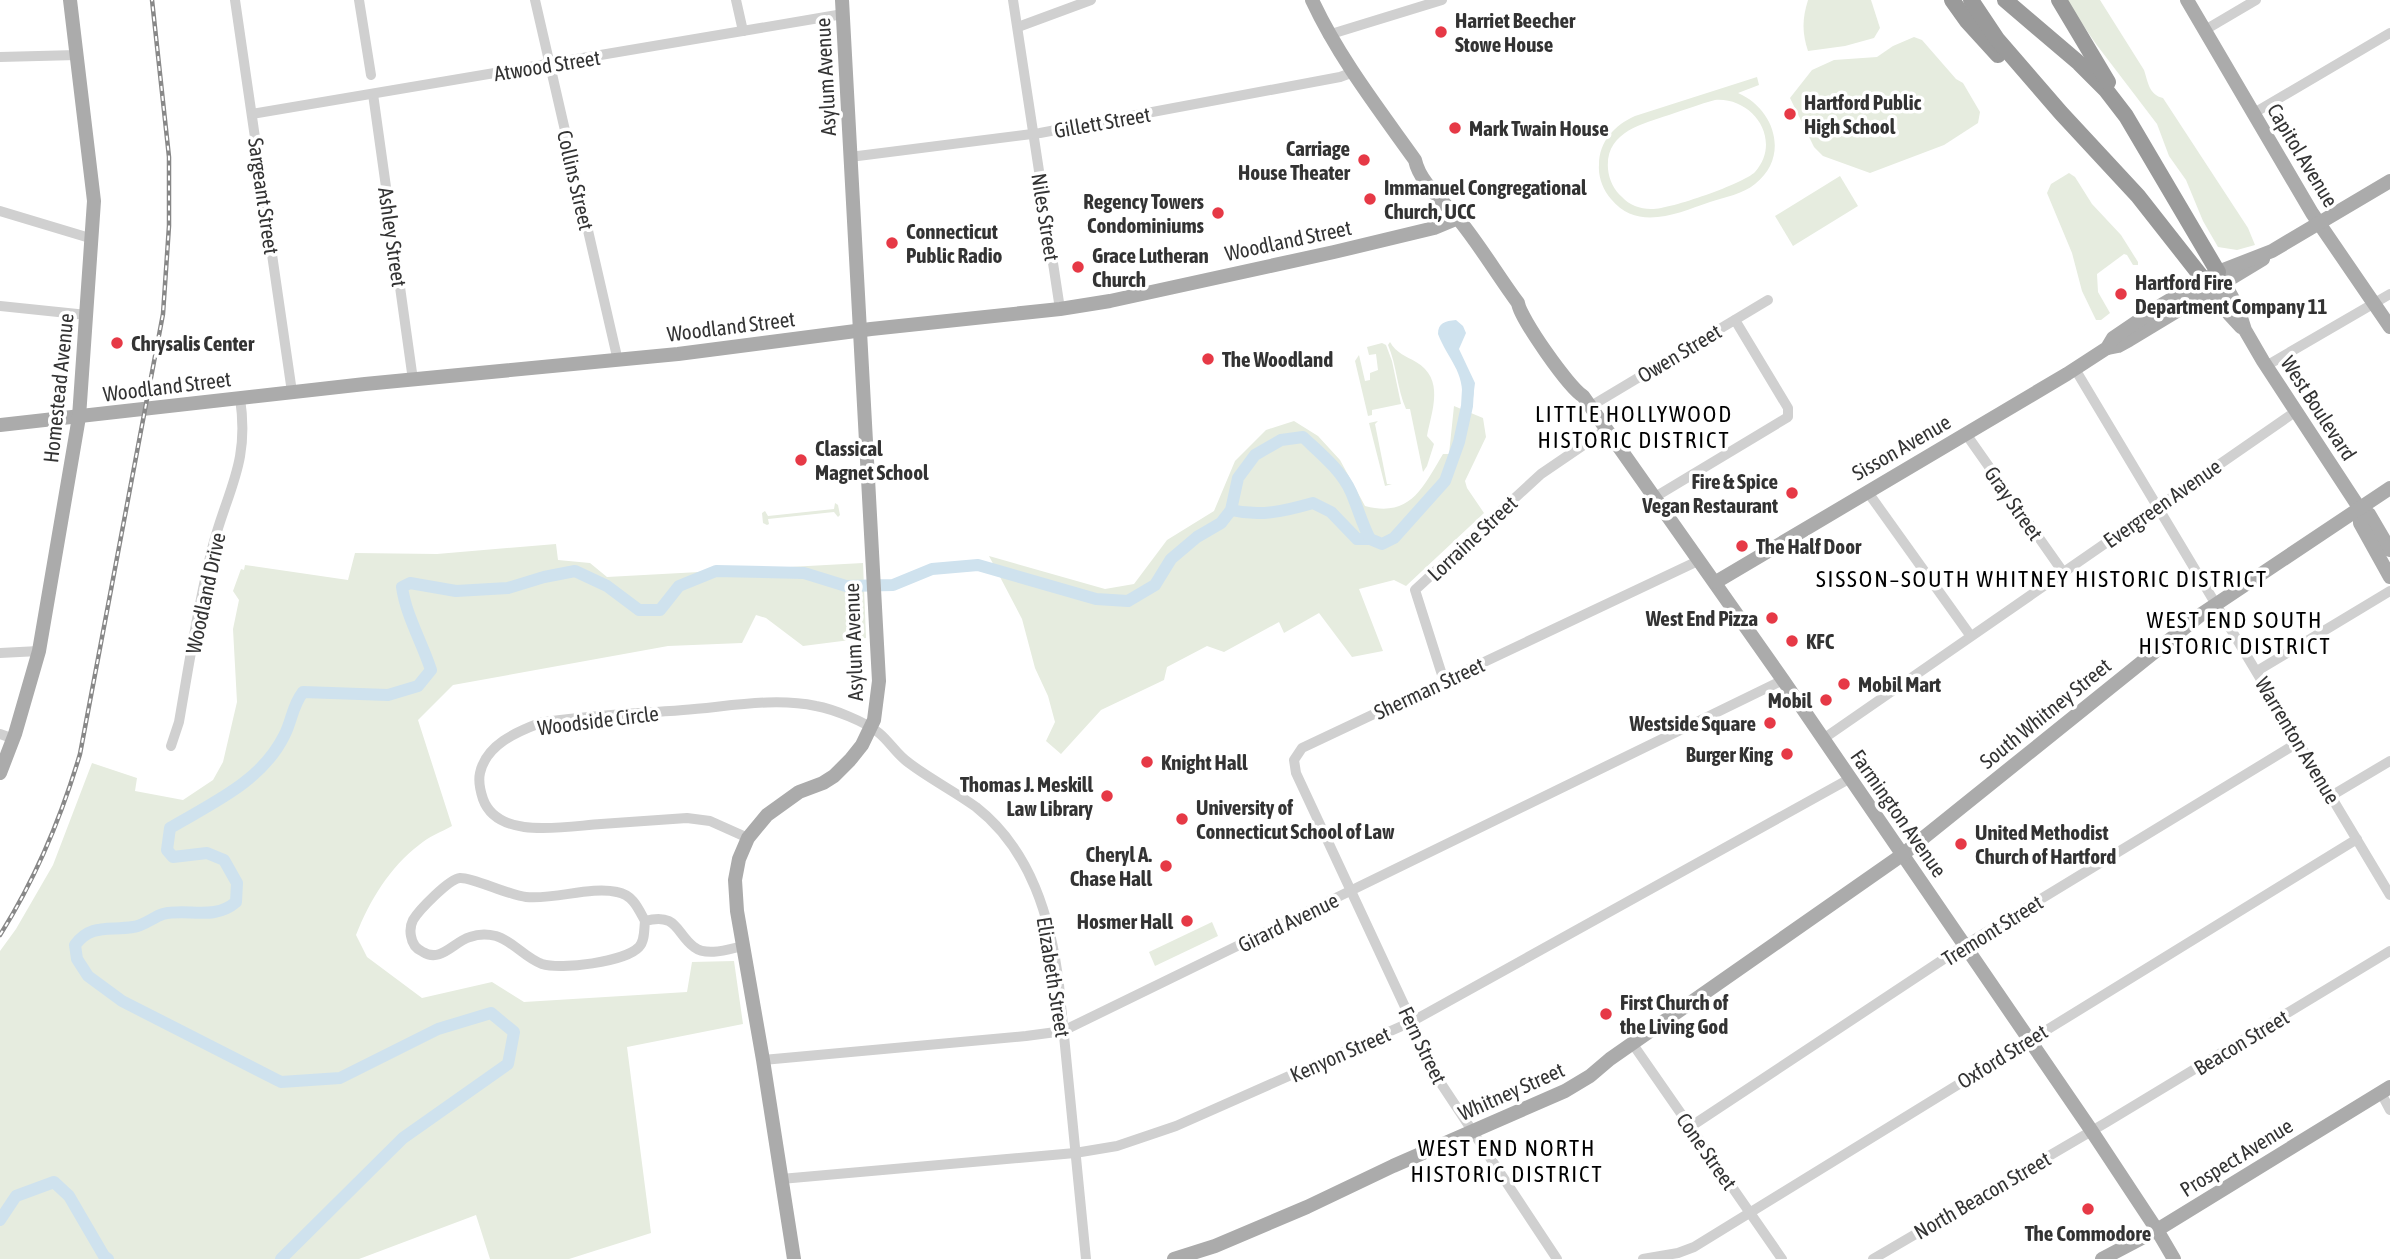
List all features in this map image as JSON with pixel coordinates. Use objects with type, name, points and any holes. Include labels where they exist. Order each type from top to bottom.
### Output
[{"type":"highway","points":[[1952,0],[2061,113],[2214,282]]},
{"type":"highway","points":[[1971,0],[1986,34]]},
{"type":"highway","points":[[2005,0],[2086,69],[2126,116]]},
{"type":"highway","points":[[2061,4],[2121,104],[2214,282]]},
{"type":"main road","name":"Homestead Avenue","points":[[0,773],[7,737],[39,651],[79,417],[94,201],[70,0]]},
{"type":"main road","name":"Farmington Avenue","points":[[1312,0],[1328,35],[1328,42],[1344,69],[1351,72],[1415,160],[1426,166],[1453,204],[1458,218],[1518,303],[1525,306],[1559,353],[1582,386],[1587,401],[1716,582],[1965,945],[2092,1132],[2174,1259]]},
{"type":"main road","name":"Capitol Avenue","points":[[2187,0],[2319,223],[2390,327]]},
{"type":"main road","name":"Asylum Avenue","points":[[793,1259],[737,911],[735,880],[738,859],[748,838],[766,816],[799,792],[823,783],[842,769],[862,745],[872,728],[879,691],[842,7]]},
{"type":"main road","name":"Sisson Avenue","points":[[1716,582],[2075,369],[2107,348],[2113,338],[2140,326],[2390,181]]},
{"type":"main road","name":"Woodland Street","points":[[0,425],[292,392],[618,360],[1060,309],[1110,301],[1336,251],[1434,228],[1458,218]]},
{"type":"main road","name":"West Boulevard","points":[[2214,282],[2238,308],[2245,330],[2266,366],[2360,509],[2369,514],[2390,550]]},
{"type":"main road","name":"South Whitney Street","points":[[1902,855],[2216,603],[2390,488]]},
{"type":"main road","name":"West Boulevard","points":[[2360,509],[2360,523],[2390,577]]},
{"type":"main road","name":"Whitney Street","points":[[1174,1259],[1215,1246],[1301,1210],[1574,1086],[1902,855]]},
{"type":"main road","name":"Prospect Avenue","points":[[2102,1259],[2157,1230],[2385,1090]]},
{"type":"street","name":"Sargeant Street","points":[[235,0],[292,392]]},
{"type":"street","points":[[359,0],[371,75]]},
{"type":"street","name":"Collins Street","points":[[535,0],[618,360]]},
{"type":"street","points":[[736,0],[743,31]]},
{"type":"street","name":"Niles Street","points":[[1013,0],[1060,309]]},
{"type":"street","points":[[1018,27],[1091,0]]},
{"type":"street","points":[[1328,35],[1442,0]]},
{"type":"street","points":[[2205,30],[2256,0]]},
{"type":"street","name":"Atwood Street","points":[[252,114],[743,31],[842,7]]},
{"type":"street","points":[[2254,113],[2390,33]]},
{"type":"street","points":[[0,57],[78,55]]},
{"type":"street","name":"Gillett Street","points":[[850,157],[1034,134],[1286,88],[1351,72]]},
{"type":"street","name":"Ashley Street","points":[[373,94],[413,380]]},
{"type":"street","points":[[0,211],[93,239]]},
{"type":"street","points":[[2266,366],[2390,294]]},
{"type":"street","name":"Owen Street","points":[[1587,401],[1768,300]]},
{"type":"street","points":[[0,306],[88,315]]},
{"type":"street","points":[[1655,497],[1788,417],[1788,408],[1735,320]]},
{"type":"street","name":"Warrenton Avenue","points":[[2075,369],[2390,895]]},
{"type":"street","name":"Woodland Drive","points":[[171,746],[179,722],[213,545],[238,473],[243,437],[240,398]]},
{"type":"street","name":"Evergreen Avenue","points":[[1823,738],[2295,412]]},
{"type":"street","name":"Lorraine Street","points":[[1444,681],[1415,590],[1541,474],[1607,429]]},
{"type":"street","name":"Gray Street","points":[[1966,434],[2063,572]]},
{"type":"street","points":[[1867,491],[1970,635]]},
{"type":"street","name":"Sherman Street","points":[[1351,892],[1296,773],[1293,764],[1296,754],[1302,748],[1700,560]]},
{"type":"street","points":[[2257,671],[2390,591]]},
{"type":"street","points":[[0,653],[39,651]]},
{"type":"street","name":"Girard Avenue","points":[[763,1060],[1026,1036],[1063,1030],[1783,680]]},
{"type":"street","name":"Woodside Circle","points":[[748,838],[710,821],[687,818],[545,828],[507,823],[493,815],[484,803],[479,781],[481,769],[486,757],[510,736],[540,723],[557,720],[778,703],[820,707],[872,728]]},
{"type":"street","name":"Elizabeth Street","points":[[872,728],[909,764],[989,818],[1023,861],[1040,896],[1053,942],[1086,1259]]},
{"type":"street","name":"Tremont Street","points":[[1690,1127],[1965,945],[2299,742]]},
{"type":"street","points":[[2331,796],[2390,761]]},
{"type":"street","name":"Kenyon Street","points":[[781,1179],[1075,1153],[1117,1146],[1169,1129],[1411,1022],[1849,779]]},
{"type":"street","name":"Oxford Street","points":[[1643,1259],[1685,1251],[2357,839]]},
{"type":"street","points":[[462,877],[506,893],[527,897],[616,891],[630,897],[645,921],[642,944],[638,948],[615,960],[592,963],[543,964],[499,937],[485,935],[471,936],[438,956],[429,956],[419,950],[411,937],[414,919],[442,888],[462,877]]},
{"type":"street","name":"Fern Street","points":[[1351,892],[1440,1082],[1557,1259]]},
{"type":"street","points":[[645,921],[664,921],[676,925],[695,948],[708,951],[743,946]]},
{"type":"street","name":"Beacon Street","points":[[2092,1132],[2390,951]]},
{"type":"street","name":"Cone Street","points":[[1632,1043],[1782,1259]]},
{"type":"street","points":[[2385,1090],[2390,1110]]},
{"type":"street","name":"North Beacon Street","points":[[1873,1259],[2092,1132]]},
{"type":"shaded area","points":[[1808,0],[1871,0],[1880,28],[1874,38],[1845,46],[1808,51],[1804,26]]},
{"type":"shaded area","points":[[2066,0],[2100,0],[2144,70],[2152,91],[2163,98],[2248,228],[2255,245],[2237,250],[2218,247],[2203,221],[2186,180],[2169,156],[2157,124]]},
{"type":"shaded area","points":[[1914,37],[1922,40],[1956,79],[1963,83],[1980,112],[1978,123],[1944,145],[1870,173],[1823,156],[1814,147],[1790,98],[1812,70],[1834,60],[1877,57]]},
{"type":"shaded area","points":[[1757,77],[1759,85],[1738,93],[1751,100],[1769,122],[1774,134],[1772,161],[1766,173],[1755,184],[1739,193],[1672,215],[1633,215],[1622,209],[1608,195],[1599,170],[1605,141],[1621,124],[1635,116]],"holes":[[[1715,100],[1729,101],[1752,113],[1765,134],[1763,160],[1755,172],[1721,189],[1660,208],[1635,206],[1617,191],[1608,169],[1612,146],[1619,138],[1648,122]]]},
{"type":"shaded area","points":[[2069,173],[2075,177],[2092,204],[2121,235],[2138,262],[2138,265],[2133,265],[2124,254],[2097,274],[2098,292],[2110,313],[2101,320],[2096,320],[2082,291],[2072,253],[2047,193],[2051,184]]},
{"type":"shaded area","points":[[1840,176],[1858,206],[1793,246],[1775,216]]},
{"type":"shaded area","points":[[1390,342],[1398,352],[1425,369],[1434,386],[1427,436],[1434,444],[1423,472],[1410,409],[1406,409],[1401,394],[1388,345]]},
{"type":"shaded area","points":[[1382,343],[1386,345],[1392,361],[1401,404],[1372,410],[1372,415],[1368,416],[1355,361],[1359,355],[1365,381],[1370,380],[1370,373],[1378,370],[1376,354],[1369,355],[1367,347]]},
{"type":"shaded area","points":[[1454,406],[1483,418],[1486,437],[1465,481],[1484,513],[1406,586],[1394,580],[1359,589],[1383,651],[1352,657],[1319,613],[1284,633],[1279,622],[1224,652],[1207,646],[1167,667],[1164,680],[1101,710],[1061,754],[1046,741],[1055,722],[1048,696],[1035,668],[1022,619],[989,556],[1105,589],[1134,584],[1167,540],[1214,511],[1235,461],[1266,430],[1294,421],[1318,436],[1340,460],[1365,506],[1394,508],[1414,497],[1443,454],[1449,454]]},
{"type":"shaded area","points":[[1378,421],[1375,424],[1387,484],[1392,484],[1385,486],[1369,423]]},
{"type":"shaded area","points":[[835,503],[838,505],[838,517],[834,512],[768,519],[769,524],[763,523],[762,513],[765,511],[768,516],[834,509]]},
{"type":"shaded area","points":[[556,544],[558,560],[590,563],[607,577],[863,563],[866,638],[803,646],[766,618],[756,615],[742,643],[668,646],[453,685],[418,720],[452,826],[426,839],[408,854],[381,886],[356,935],[367,957],[422,998],[492,982],[524,1002],[687,992],[692,962],[734,961],[743,1024],[627,1047],[651,1233],[569,1259],[490,1259],[476,1215],[359,1259],[0,1259],[0,951],[53,865],[92,763],[137,778],[135,791],[183,800],[213,780],[223,762],[237,702],[233,629],[239,600],[233,591],[241,569],[244,570],[245,565],[348,580],[355,553],[437,554]]},
{"type":"shaded area","points":[[1212,922],[1218,936],[1155,966],[1149,952]]},
{"type":"water","points":[[1456,320],[1466,333],[1459,349],[1475,383],[1472,406],[1462,402],[1461,382],[1438,334],[1443,323]]},
{"type":"waterway","points":[[281,1259],[403,1138],[508,1064],[514,1032],[491,1013],[438,1029],[340,1078],[281,1082],[122,1001],[88,976],[77,959],[75,945],[88,933],[101,929],[137,926],[163,914],[210,913],[228,908],[236,902],[237,883],[224,860],[207,853],[173,857],[167,850],[170,828],[234,790],[262,766],[284,736],[303,692],[388,695],[418,686],[431,670],[402,587],[410,583],[456,591],[508,588],[575,571],[607,586],[639,610],[660,610],[679,586],[716,571],[804,573],[846,586],[893,585],[932,569],[978,565],[1096,599],[1128,601],[1155,585],[1171,559],[1197,537],[1221,523],[1231,510],[1238,478],[1255,455],[1281,440],[1303,437],[1347,484],[1370,539],[1382,544],[1394,538],[1445,481],[1459,442],[1468,389]]},
{"type":"waterway","points":[[1231,510],[1272,512],[1313,503],[1331,512],[1357,539],[1370,539]]},
{"type":"waterway","points":[[0,1220],[16,1196],[54,1182],[69,1196],[108,1259]]},
{"type":"railway","points":[[0,935],[25,892],[46,847],[80,754],[163,314],[169,226],[169,157],[152,0]]},
{"type":"place","name":"Harriet Beecher Stowe House","points":[[1441,32]]},
{"type":"place","name":"Hartford Public High School","points":[[1790,114]]},
{"type":"place","name":"Mark Twain House","points":[[1455,128]]},
{"type":"place","name":"Carriage House Theater","points":[[1364,160]]},
{"type":"place","name":"Immanuel Congregational Church, UCC","points":[[1370,199]]},
{"type":"place","name":"Regency Towers Condominiums","points":[[1218,213]]},
{"type":"place","name":"Connecticut Public Radio","points":[[892,243]]},
{"type":"place","name":"Grace Lutheran Church","points":[[1078,267]]},
{"type":"place","name":"Hartford Fire Department Company 11","points":[[2121,294]]},
{"type":"place","name":"Chrysalis Center","points":[[117,343]]},
{"type":"place","name":"The Woodland","points":[[1208,359]]},
{"type":"place","name":"Classical Magnet School","points":[[801,460]]},
{"type":"place","name":"Fire & Spice Vegan Restaurant","points":[[1792,493]]},
{"type":"place","name":"The Half Door","points":[[1742,546]]},
{"type":"place","name":"West End Pizza","points":[[1772,618]]},
{"type":"place","name":"KFC","points":[[1792,641]]},
{"type":"place","name":"Mobil Mart","points":[[1844,684]]},
{"type":"place","name":"Mobil","points":[[1826,700]]},
{"type":"place","name":"Westside Square","points":[[1770,723]]},
{"type":"place","name":"Burger King","points":[[1787,754]]},
{"type":"place","name":"Knight Hall","points":[[1147,762]]},
{"type":"place","name":"Thomas J. Meskill Law Library","points":[[1107,796]]},
{"type":"place","name":"University of Connecticut School of Law","points":[[1182,819]]},
{"type":"place","name":"United Methodist Church of Hartford","points":[[1961,844]]},
{"type":"place","name":"Cheryl A. Chase Hall","points":[[1166,866]]},
{"type":"place","name":"Hosmer Hall","points":[[1187,921]]},
{"type":"place","name":"First Church of the Living God","points":[[1606,1014]]},
{"type":"place","name":"The Commodore","points":[[2088,1209]]},
{"type":"district","name":"LITTLE HOLLYWOOD HISTORIC DISTRICT","points":[[1634,427]]},
{"type":"district","name":"SISSON–SOUTH WHITNEY HISTORIC DISTRICT","points":[[2042,579]]},
{"type":"district","name":"WEST END SOUTH HISTORIC DISTRICT","points":[[2235,633]]},
{"type":"district","name":"WEST END NORTH HISTORIC DISTRICT","points":[[1507,1161]]}]
